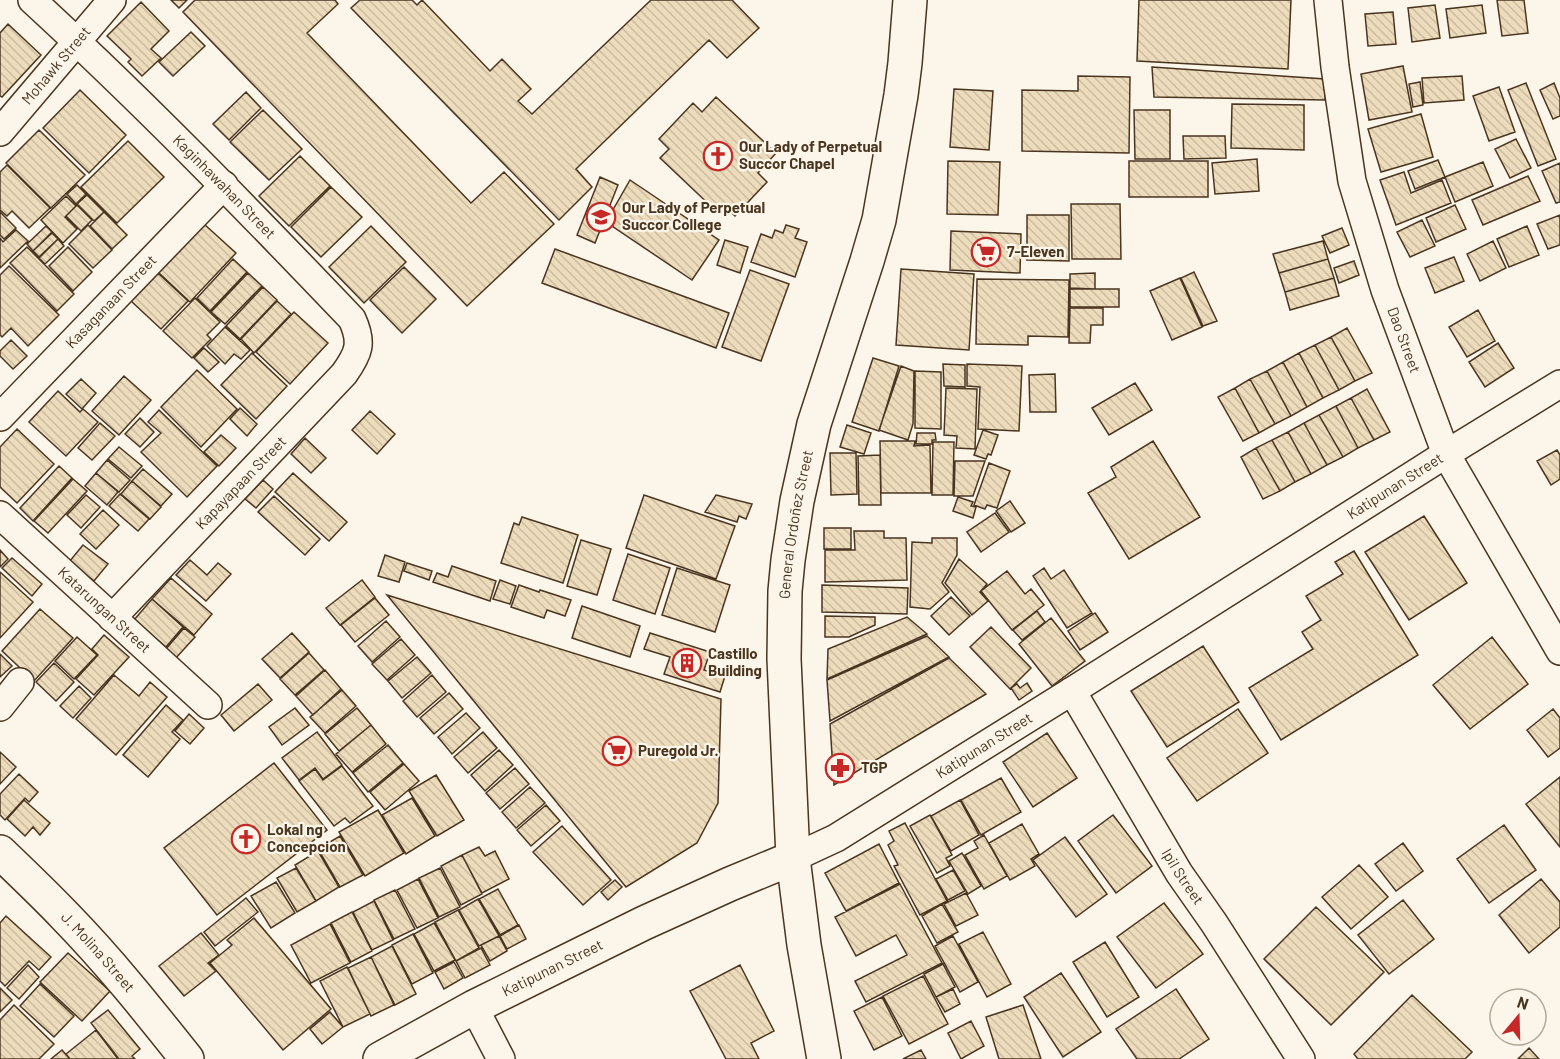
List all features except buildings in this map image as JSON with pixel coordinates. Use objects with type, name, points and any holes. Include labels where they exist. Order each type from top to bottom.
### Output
[{"type":"main road","name":"General Ordoñez Street","points":[[824,1059],[804,945],[793,858],[784,659],[785,591],[799,492],[814,424],[879,220],[901,95],[910,0]]},
{"type":"main road","name":"J. Molina Street","points":[[0,852],[82,934],[126,983],[187,1059]]},
{"type":"main road","name":"Katipunan Street","points":[[380,1059],[474,1007],[644,923],[793,858]]},
{"type":"street","name":"Kaginhawahan Street","points":[[32,0],[224,185],[352,320],[359,342]]},
{"type":"street","name":"Mohawk Street","points":[[0,132],[112,0]]},
{"type":"street","name":"Dao Street","points":[[1328,0],[1335,67],[1352,181],[1385,290],[1446,454],[1560,651]]},
{"type":"street","name":"Kasaganaan Street","points":[[0,417],[224,185]]},
{"type":"street","name":"Kapayapaan Street","points":[[112,618],[345,374],[354,360],[359,342]]},
{"type":"street","name":"Katipunan Street","points":[[793,858],[836,838],[1560,384]]},
{"type":"street","name":"Katarungan Street","points":[[0,515],[208,705]]},
{"type":"street","points":[[0,707],[20,682]]},
{"type":"street","name":"Ipil Street","points":[[1072,691],[1179,873],[1214,923],[1300,1059]]},
{"type":"street","points":[[474,1007],[501,1059]]},
{"type":"place","name":"Our Lady of Perpetual Succor Chapel","points":[[718,156]]},
{"type":"place","name":"Our Lady of Perpetual Succor College","points":[[601,217]]},
{"type":"place","name":"7-Eleven","points":[[986,252]]},
{"type":"place","name":"Castillo Building","points":[[687,663]]},
{"type":"place","name":"Puregold Jr.","points":[[617,751]]},
{"type":"place","name":"TGP","points":[[840,768]]},
{"type":"place","name":"Lokal ng Concepcion","points":[[246,839]]}]
